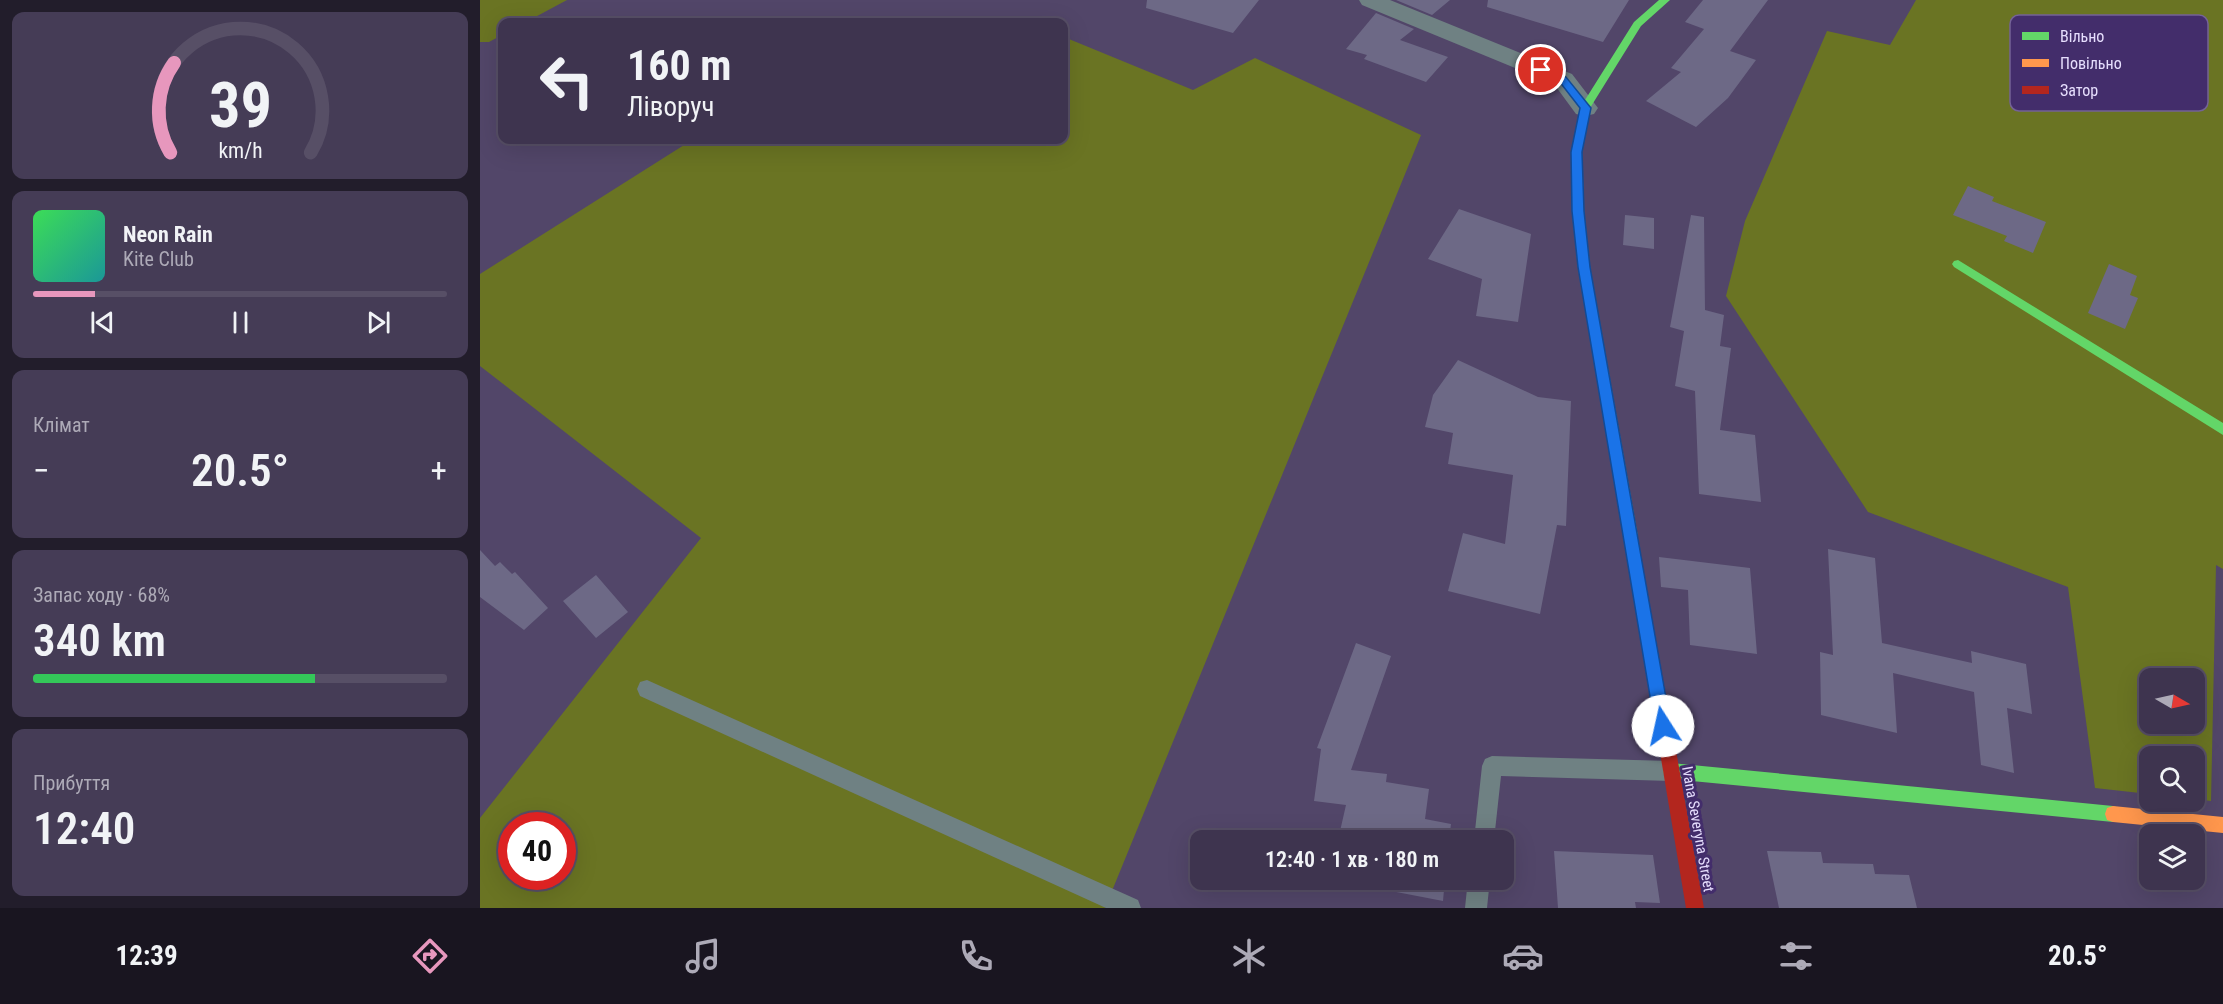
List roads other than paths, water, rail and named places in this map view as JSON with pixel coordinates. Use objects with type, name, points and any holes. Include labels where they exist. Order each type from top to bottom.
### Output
[{"type":"street","points":[[1370,0],[1563,79],[1586,108]]},
{"type":"street","name":"Ivana Severyna Street","points":[[1665,0],[1637,24],[1586,108],[1577,152],[1578,211],[1584,267],[1695,908]]},
{"type":"street","points":[[1958,264],[2223,430]]},
{"type":"street","points":[[1671,771],[2223,825]]},
{"type":"lane","points":[[647,688],[1130,908]]},
{"type":"lane","points":[[1485,830],[1492,766],[1671,771]]},
{"type":"lane","points":[[1476,908],[1478,890]]}]
